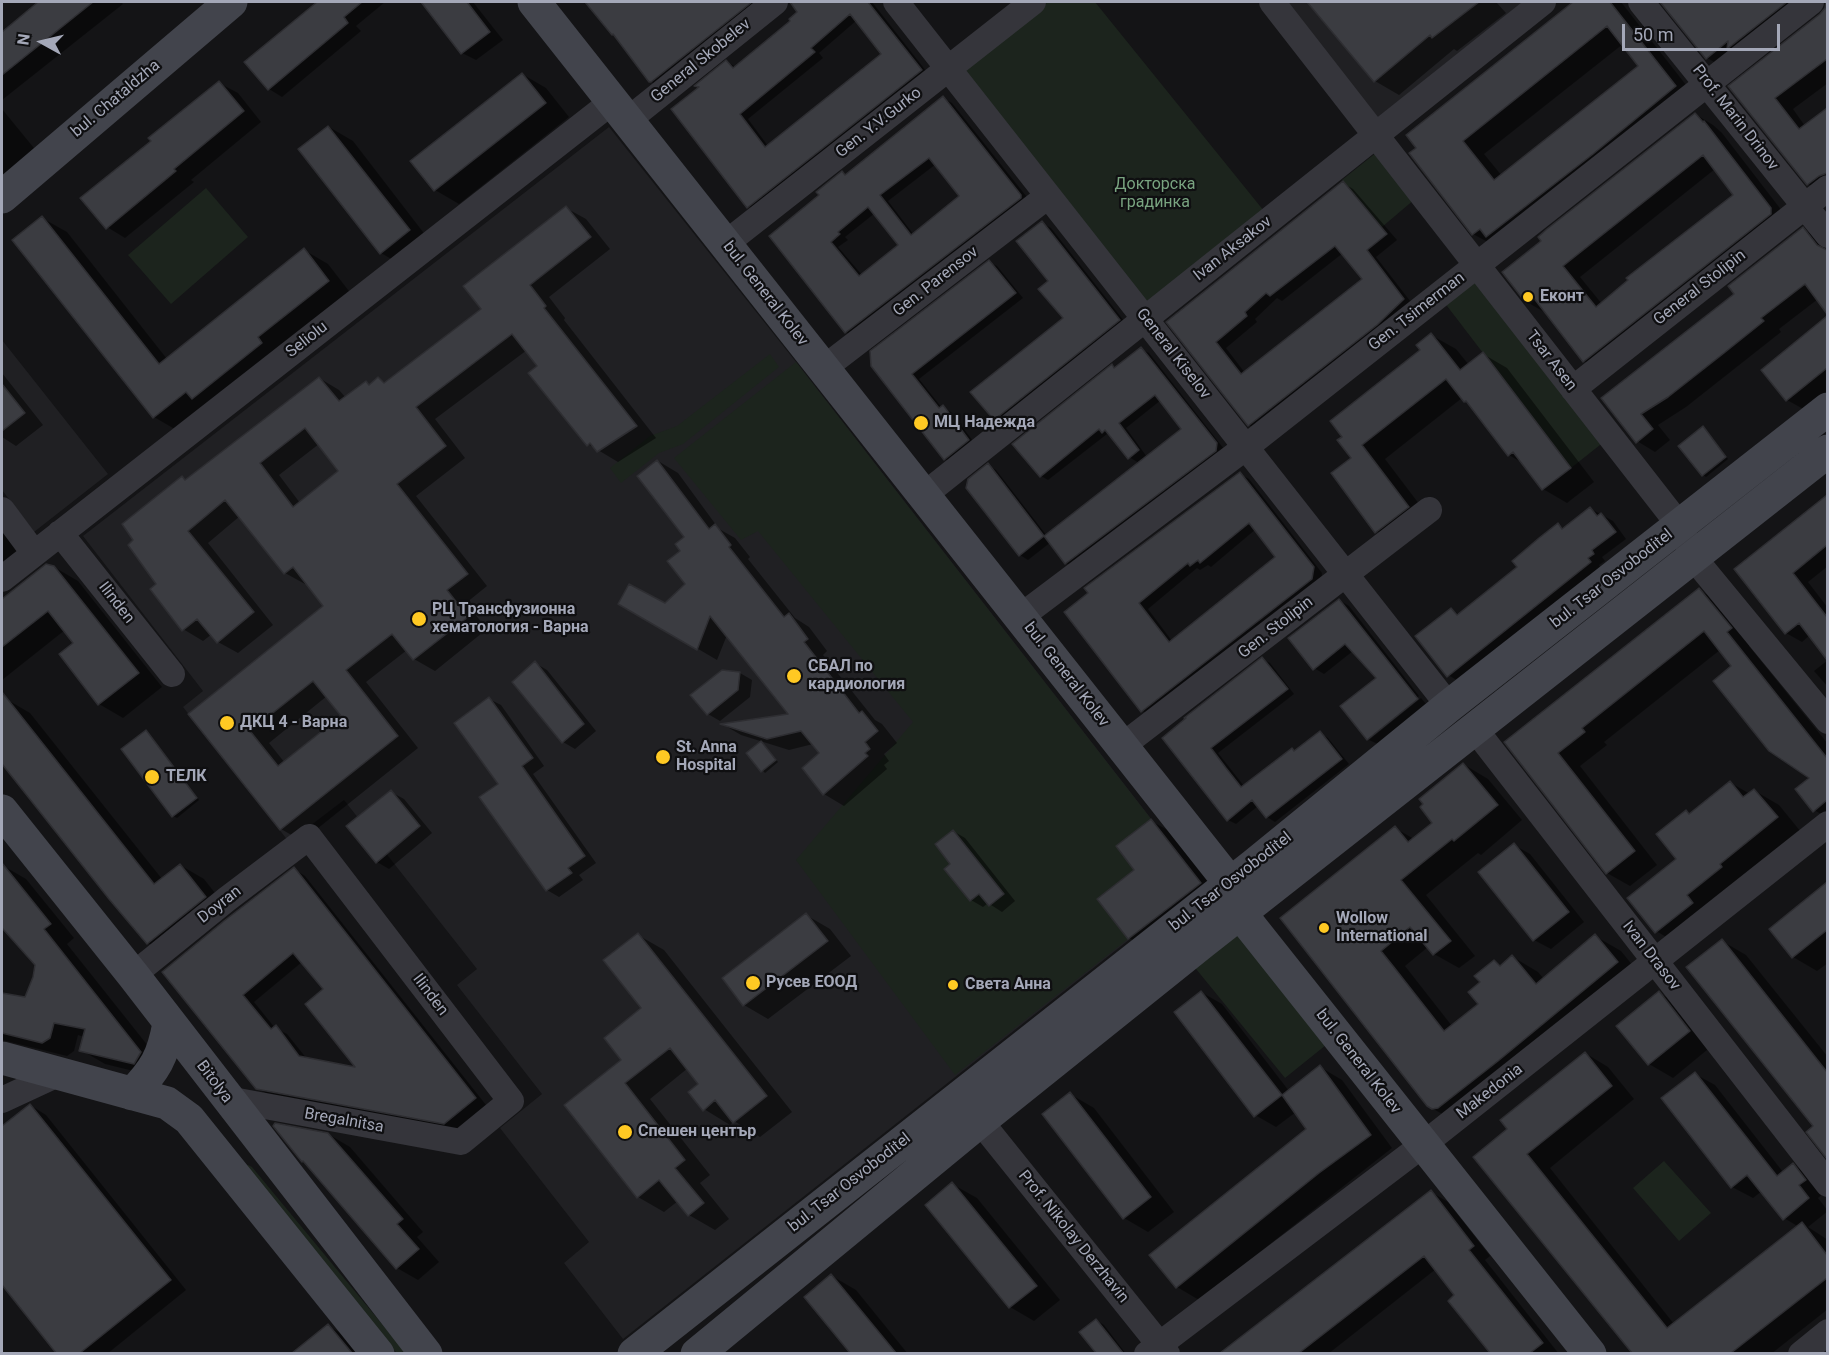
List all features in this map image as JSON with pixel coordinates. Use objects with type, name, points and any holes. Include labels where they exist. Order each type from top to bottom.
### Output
[{"type":"street","name":"bul. Chataldzha","points":[[2,197],[231,2]]},
{"type":"street","name":"bul. General Kolev","points":[[534,2],[1230,883],[1240,913],[1590,1353]]},
{"type":"street","name":"General Skobelev","points":[[620,111],[775,2]]},
{"type":"street","name":"General Kiselov","points":[[896,2],[1449,706]]},
{"type":"street","name":"Gen. Y.V.Gurko","points":[[725,244],[1033,2]]},
{"type":"street","name":"Tsar Asen","points":[[1272,2],[1680,526],[1693,557],[1827,721]]},
{"type":"street","name":"Ivan Aksakov","points":[[924,495],[1543,2]]},
{"type":"street","name":"Prof. Marin Drinov","points":[[1641,2],[1827,235]]},
{"type":"street","name":"Gen. Tsimerman","points":[[1020,617],[1246,447],[1810,2]]},
{"type":"street","name":"Seliolu","points":[[2,579],[620,111]]},
{"type":"street","name":"General Stolipin","points":[[1573,389],[1827,188]]},
{"type":"street","name":"Gen. Parensov","points":[[824,368],[1048,196]]},
{"type":"street","name":"bul. Tsar Osvoboditel","points":[[634,1353],[668,1343],[1449,706],[1827,409]]},
{"type":"street","name":"bul. Tsar Osvoboditel","points":[[697,1353],[980,1121],[1240,913],[1827,451]]},
{"type":"street","points":[[2,510],[34,553]]},
{"type":"street","name":"Gen. Stolipin","points":[[1122,746],[1429,510]]},
{"type":"street","name":"Ilinden","points":[[60,533],[172,674]]},
{"type":"street","name":"Ivan Drasov","points":[[1474,728],[1827,1184]]},
{"type":"street","name":"Bitolya","points":[[2,811],[133,975],[426,1353]]},
{"type":"street","name":"Makedonia","points":[[1158,1350],[1424,1144],[1827,824]]},
{"type":"street","name":"Ilinden","points":[[309,837],[511,1101],[461,1142]]},
{"type":"street","name":"Doyran","points":[[133,975],[227,899],[309,837]]},
{"type":"street","points":[[132,1094],[152,1074],[164,1050],[169,1023]]},
{"type":"street","points":[[2,1058],[167,1103],[189,1119],[378,1353]]},
{"type":"street","points":[[2,1100],[58,1074]]},
{"type":"street","name":"Bregalnitsa","points":[[227,1099],[461,1142]]},
{"type":"street","name":"Prof. Nikolay Derzhavin","points":[[980,1121],[1158,1350]]},
{"type":"street","points":[[1801,1353],[1827,1332]]},
{"type":"shaded area","points":[[1283,2],[1525,2],[1377,120]]},
{"type":"shaded area","name":"St. Anna Hospital","points":[[609,127],[796,362],[1201,883],[623,1339],[564,1263],[589,1242],[500,1128],[542,1094],[457,985],[477,969],[344,800],[289,842],[183,707],[203,691],[83,536]]},
{"type":"shaded area","points":[[2,340],[108,474],[34,532],[2,490]]},
{"type":"green space","name":"Докторска градинка","points":[[1048,2],[1095,2],[1264,211],[1146,305],[964,69]]},
{"type":"green space","points":[[1377,152],[1415,199],[1382,227],[1342,180]]},
{"type":"green space","points":[[206,188],[248,237],[171,304],[128,255]]},
{"type":"green space","points":[[1478,277],[1605,441],[1571,468],[1444,302]]},
{"type":"green space","points":[[770,354],[779,367],[683,444],[659,453],[621,483],[610,468],[650,436],[677,426]]},
{"type":"green space","points":[[796,362],[1151,819],[1116,846],[1134,870],[1097,899],[1128,939],[955,1075],[796,860],[913,722],[758,531],[741,540],[674,458]]},
{"type":"green space","points":[[1241,926],[1331,1041],[1285,1078],[1192,964]]},
{"type":"green space","points":[[1664,1161],[1711,1213],[1679,1241],[1633,1188]]},
{"type":"green space","points":[[248,1165],[406,1353],[397,1353],[338,1294],[244,1167]]},
{"type":"building","points":[[38,2],[93,2],[2,75],[2,32]]},
{"type":"building","points":[[317,2],[362,2],[344,17],[348,23],[268,90],[244,62]]},
{"type":"building","points":[[421,2],[467,2],[490,32],[461,54]]},
{"type":"building","points":[[585,2],[752,2],[649,82],[613,34]]},
{"type":"building","points":[[790,2],[868,2],[922,70],[747,208],[671,109],[699,87],[694,86],[726,60],[733,68],[790,21],[789,19],[797,12]],"holes":[[[850,14],[881,54],[765,147],[740,114],[815,52],[811,48]]]},
{"type":"building","points":[[1307,2],[1479,2],[1432,38],[1430,35],[1374,82]]},
{"type":"building","points":[[1573,2],[1610,2],[1676,86],[1486,237],[1480,229],[1472,235],[1409,153],[1416,148],[1406,135]],"holes":[[[1607,26],[1638,66],[1494,180],[1463,141]]]},
{"type":"building","points":[[1660,2],[1787,2],[1727,49],[1728,41],[1706,59]]},
{"type":"building","points":[[1826,2],[1827,59],[1775,98],[1799,129],[1827,108],[1827,173],[1807,185],[1728,86],[1820,14]]},
{"type":"building","points":[[522,73],[546,103],[434,191],[410,161]]},
{"type":"building","points":[[219,81],[244,111],[106,229],[80,198],[151,141],[148,138]]},
{"type":"building","points":[[943,96],[1021,195],[1021,198],[845,333],[769,236],[819,195],[816,192],[842,171],[845,175]],"holes":[[[929,158],[959,196],[911,235],[880,195]],[[868,207],[898,245],[859,276],[831,242],[840,234],[838,232]]]},
{"type":"building","points":[[1695,113],[1704,121],[1771,208],[1771,214],[1583,362],[1533,297],[1526,303],[1502,272],[1541,241],[1538,237]],"holes":[[[1703,155],[1733,195],[1626,278],[1628,280],[1596,307],[1563,266]]]},
{"type":"building","points":[[328,126],[410,230],[380,254],[298,149]]},
{"type":"building","points":[[1343,181],[1387,234],[1367,250],[1404,299],[1377,325],[1248,426],[1166,322]],"holes":[[[1335,246],[1362,279],[1241,374],[1216,342],[1247,316],[1245,312],[1266,293],[1270,296]]]},
{"type":"building","points":[[566,206],[591,237],[530,285],[546,306],[544,308],[637,426],[597,452],[590,443],[587,446],[528,373],[537,366],[512,334],[416,407],[446,446],[397,484],[468,574],[447,590],[468,617],[413,660],[392,634],[346,670],[398,736],[280,830],[188,714],[323,606],[293,567],[284,574],[225,500],[188,531],[254,612],[217,643],[197,619],[182,631],[150,589],[156,584],[128,545],[133,540],[122,524],[182,476],[185,480],[319,377],[339,401],[366,381],[369,385],[378,377],[384,383],[481,309],[463,286]],"holes":[[[305,428],[338,471],[293,507],[260,463]],[[313,681],[341,716],[278,766],[250,731]]]},
{"type":"building","points":[[42,216],[159,364],[304,248],[329,281],[258,337],[262,343],[192,399],[186,392],[153,418],[12,240]]},
{"type":"building","points":[[1042,221],[1120,320],[994,420],[970,392],[1063,318],[1038,289],[1048,281],[1016,241]]},
{"type":"building","points":[[1803,227],[1817,245],[1827,250],[1827,314],[1805,284],[1761,318],[1764,321],[1724,353],[1668,397],[1641,414],[1653,429],[1636,443],[1601,398],[1734,294],[1728,286]]},
{"type":"building","points":[[989,260],[1016,293],[912,374],[939,408],[943,405],[969,440],[944,460],[871,366],[870,351]]},
{"type":"building","points":[[1827,316],[1827,368],[1786,401],[1761,370]]},
{"type":"building","points":[[1431,333],[1460,370],[1483,352],[1571,468],[1542,490],[1513,452],[1508,456],[1446,379],[1362,445],[1409,507],[1375,533],[1331,473],[1351,458],[1337,440],[1342,437],[1330,421],[1420,350],[1416,345]]},
{"type":"building","points":[[1141,347],[1217,443],[1216,451],[1065,564],[1044,536],[1181,429],[1155,395],[1119,423],[1139,450],[1128,459],[1105,430],[1102,433],[1099,429],[1040,477],[1012,444],[1112,364],[1114,368]]},
{"type":"building","points":[[2,384],[25,413],[2,431]]},
{"type":"building","points":[[1703,426],[1726,457],[1702,476],[1678,446]]},
{"type":"building","name":"СБАЛ по кардиология","points":[[657,460],[709,529],[715,524],[731,545],[729,547],[784,617],[789,613],[808,639],[804,642],[859,713],[862,711],[878,731],[865,742],[870,749],[865,753],[868,756],[823,795],[802,768],[819,753],[801,731],[767,739],[720,724],[788,714],[710,616],[697,650],[618,604],[629,584],[665,603],[685,584],[667,561],[680,551],[675,544],[684,537],[637,476]]},
{"type":"building","points":[[988,463],[1044,536],[1019,556],[966,488],[968,479]]},
{"type":"building","points":[[1240,472],[1314,567],[1312,579],[1141,712],[1064,612],[1088,593],[1084,588]],"holes":[[[1249,523],[1275,557],[1169,642],[1139,603],[1188,563],[1190,566],[1198,560],[1200,563]]]},
{"type":"building","points":[[1827,495],[1827,545],[1793,573],[1827,617],[1827,660],[1799,623],[1785,634],[1734,569]]},
{"type":"building","points":[[1590,507],[1597,516],[1601,513],[1616,532],[1592,550],[1594,554],[1588,558],[1591,562],[1447,677],[1415,636],[1451,608],[1457,615],[1517,567],[1512,561],[1539,538],[1558,523],[1562,529]]},
{"type":"building","points":[[46,564],[54,566],[139,673],[98,705],[59,654],[73,643],[48,611],[2,647],[2,599]]},
{"type":"building","points":[[1699,588],[1732,628],[1727,632],[1827,758],[1827,800],[1813,812],[1795,789],[1809,778],[1769,751],[1713,681],[1731,666],[1704,631],[1582,728],[1585,732],[1558,753],[1635,851],[1606,874],[1504,742]]},
{"type":"building","points":[[1339,599],[1418,699],[1367,740],[1340,706],[1376,678],[1345,644],[1313,670],[1288,638]]},
{"type":"building","points":[[1262,657],[1288,689],[1211,748],[1226,768],[1241,787],[1292,748],[1294,751],[1320,731],[1342,759],[1266,818],[1252,800],[1227,821],[1162,738]]},
{"type":"building","points":[[535,661],[584,724],[562,743],[512,682]]},
{"type":"building","points":[[722,670],[740,672],[738,690],[707,715],[690,695]]},
{"type":"building","points":[[2,692],[154,884],[180,864],[206,897],[147,944],[2,764]]},
{"type":"building","points":[[489,697],[533,758],[522,766],[585,856],[568,868],[572,873],[546,891],[479,797],[498,784],[454,723]]},
{"type":"building","points":[[146,730],[197,798],[172,817],[121,749]]},
{"type":"building","points":[[761,741],[776,760],[761,772],[746,753]]},
{"type":"building","points":[[1463,763],[1498,805],[1401,880],[1451,941],[1433,955],[1410,927],[1381,951],[1444,1031],[1478,1004],[1468,992],[1480,982],[1474,976],[1494,960],[1500,966],[1512,955],[1536,984],[1595,934],[1618,962],[1498,1061],[1438,1108],[1432,1109],[1427,1106],[1280,918],[1395,826],[1408,842],[1432,823],[1420,807],[1423,804],[1419,799]]},
{"type":"building","points":[[1730,781],[1743,797],[1754,789],[1778,817],[1720,864],[1722,867],[1687,895],[1693,903],[1655,933],[1627,898],[1676,859],[1656,834],[1686,810],[1689,814]]},
{"type":"building","points":[[391,790],[420,826],[376,863],[346,826]]},
{"type":"building","points":[[1151,819],[1201,883],[1128,939],[1097,899],[1134,870],[1116,846]]},
{"type":"building","points":[[953,830],[1004,894],[989,906],[979,894],[970,901],[944,869],[950,864],[935,844]]},
{"type":"building","points":[[1514,843],[1569,912],[1533,941],[1478,872]]},
{"type":"building","points":[[2,863],[51,924],[44,929],[141,1052],[134,1064],[79,1051],[85,1029],[54,1023],[50,1038],[42,1043],[2,1033],[2,993],[25,997],[35,965],[2,928]]},
{"type":"building","points":[[294,867],[476,1098],[444,1124],[256,1089],[162,972]],"holes":[[[293,953],[323,989],[305,1004],[355,1067],[299,1056],[276,1025],[271,1029],[243,995]]]},
{"type":"building","points":[[1827,882],[1827,930],[1792,958],[1769,929]]},
{"type":"building","points":[[806,913],[828,941],[743,1006],[722,978]]},
{"type":"building","points":[[638,933],[767,1096],[733,1123],[715,1100],[703,1111],[688,1092],[698,1084],[670,1048],[625,1083],[685,1160],[675,1168],[704,1203],[688,1216],[659,1180],[637,1198],[564,1105],[621,1060],[604,1038],[641,1008],[603,960]]},
{"type":"building","points":[[1722,939],[1827,1072],[1827,1159],[1806,1132],[1813,1126],[1686,967]]},
{"type":"building","points":[[1201,991],[1282,1095],[1254,1117],[1174,1012]]},
{"type":"building","points":[[1659,991],[1690,1031],[1648,1065],[1616,1026]]},
{"type":"building","points":[[1585,1052],[1612,1086],[1527,1154],[1667,1328],[1802,1222],[1827,1255],[1827,1278],[1731,1353],[1632,1353],[1473,1157],[1507,1129],[1500,1120]]},
{"type":"building","points":[[1320,1065],[1371,1135],[1319,1173],[1176,1288],[1149,1255],[1306,1129],[1282,1095]]},
{"type":"building","points":[[1695,1072],[1777,1176],[1793,1163],[1806,1180],[1799,1185],[1809,1198],[1783,1220],[1747,1175],[1731,1188],[1661,1098]]},
{"type":"building","points":[[1070,1092],[1151,1197],[1123,1219],[1042,1114]]},
{"type":"building","points":[[30,1104],[171,1280],[80,1353],[56,1353],[2,1285],[2,1126]]},
{"type":"building","points":[[275,1123],[328,1133],[403,1219],[397,1224],[419,1249],[396,1269],[302,1162],[273,1126]]},
{"type":"building","points":[[952,1182],[1037,1286],[1009,1308],[925,1205]]},
{"type":"building","points":[[1431,1190],[1474,1246],[1469,1250],[1543,1343],[1530,1353],[1490,1353],[1448,1301],[1454,1295],[1424,1256],[1299,1353],[1220,1353]]},
{"type":"building","points":[[831,1274],[896,1353],[850,1353],[804,1297]]},
{"type":"building","points":[[1096,1319],[1123,1353],[1096,1353],[1079,1332]]},
{"type":"building","points":[[328,1324],[352,1353],[292,1353]]},
{"type":"place","name":"Еконт","points":[[1528,297]]},
{"type":"place","name":"МЦ Надежда","points":[[921,423]]},
{"type":"place","name":"РЦ Трансфузионна хематология - Варна","points":[[419,619]]},
{"type":"place","name":"СБАЛ по кардиология","points":[[794,676]]},
{"type":"place","name":"ДКЦ 4 - Варна","points":[[227,723]]},
{"type":"place","name":"St. Anna Hospital","points":[[663,757]]},
{"type":"place","name":"ТЕЛК","points":[[152,777]]},
{"type":"place","name":"Wollow International","points":[[1324,928]]},
{"type":"place","name":"Русев ЕООД","points":[[753,983]]},
{"type":"place","name":"Света Анна","points":[[953,985]]},
{"type":"place","name":"Спешен център","points":[[625,1132]]}]
